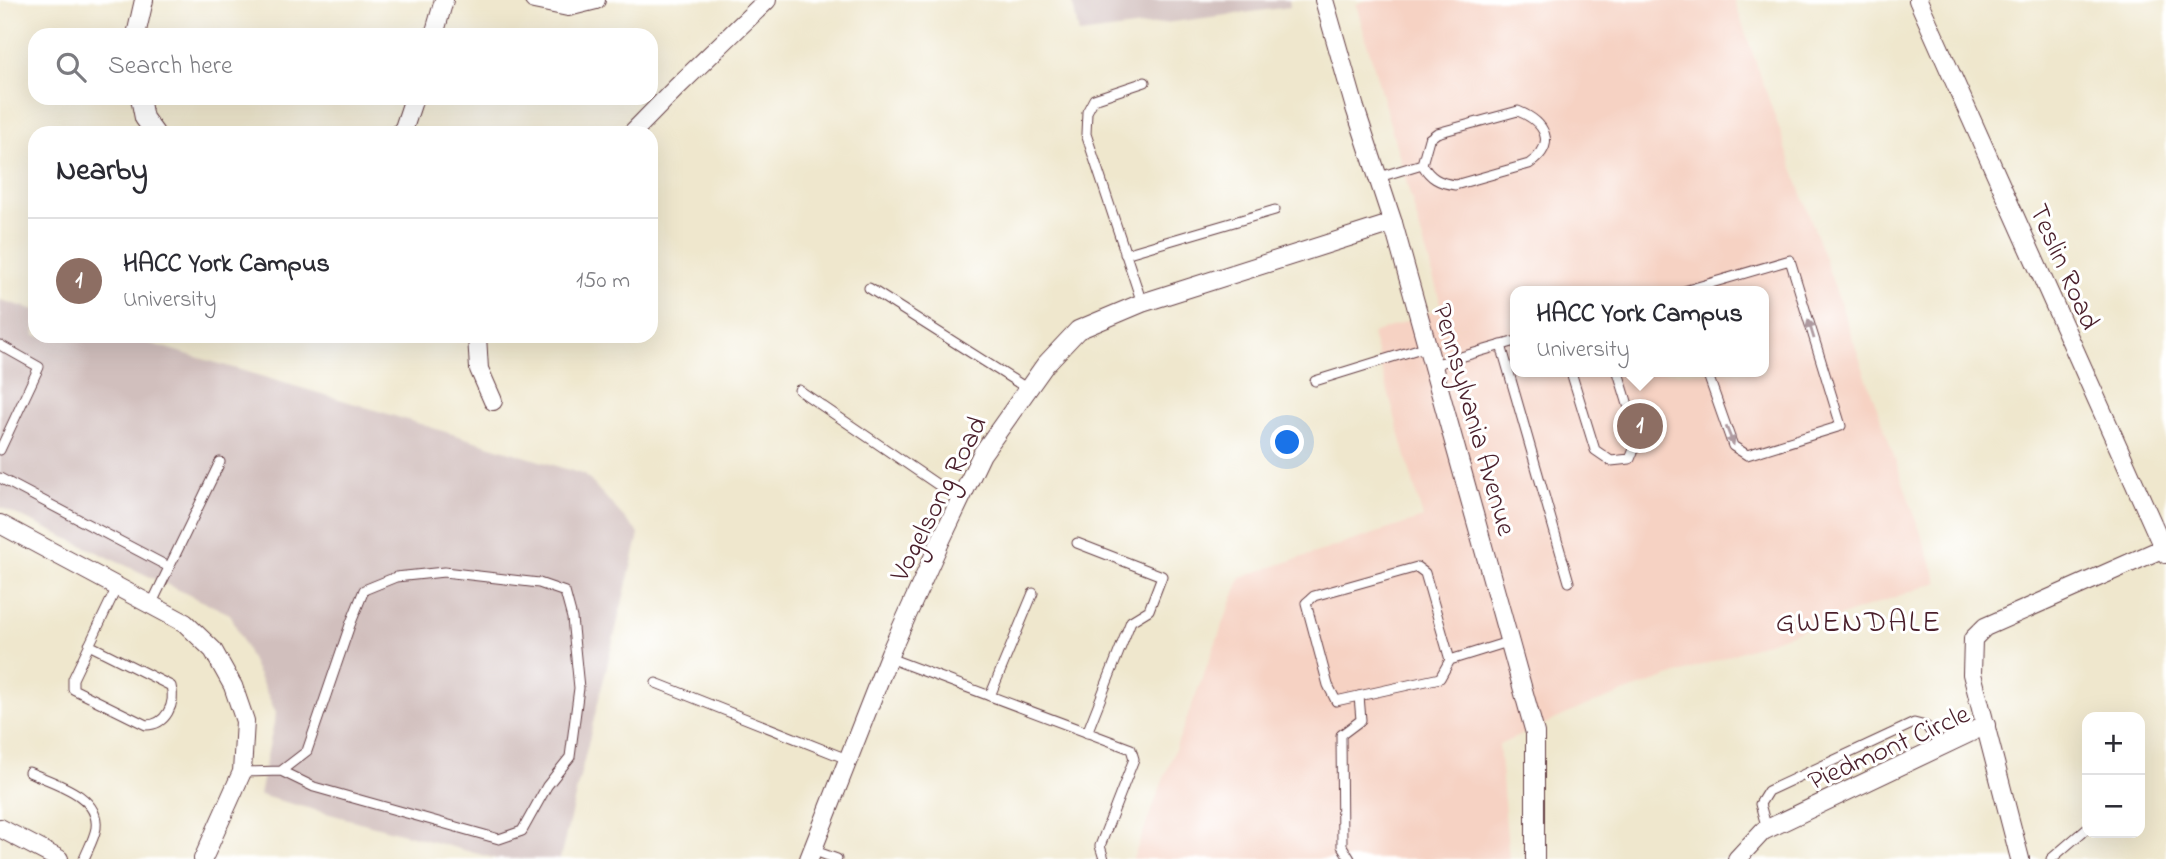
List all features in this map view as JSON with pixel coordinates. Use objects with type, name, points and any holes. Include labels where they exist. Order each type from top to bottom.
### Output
[{"type":"street","points":[[138,28],[144,0]]},
{"type":"street","points":[[436,28],[444,0]]},
{"type":"street","points":[[534,0],[568,7],[596,0]]},
{"type":"street","points":[[639,126],[767,0]]},
{"type":"street","name":"Pennsylvania Avenue","points":[[1324,0],[1355,108],[1393,223],[1535,733],[1535,859]]},
{"type":"street","name":"Teslin Road","points":[[1918,0],[2165,550]]},
{"type":"street","points":[[142,105],[150,126]]},
{"type":"street","points":[[405,126],[412,105]]},
{"type":"street","name":"Vogelsong Road","points":[[810,854],[888,658],[982,454],[1045,365],[1078,330],[1142,303],[1393,223]]},
{"type":"street","points":[[477,343],[478,369],[493,401]]},
{"type":"street","points":[[0,524],[185,623],[213,650],[233,686],[245,721],[242,772],[203,859]]},
{"type":"street","points":[[1986,725],[1972,674],[1971,653],[1973,639],[1985,627],[2165,550]]},
{"type":"street","name":"Piedmont Circle","points":[[1737,859],[1767,829],[1986,725],[2020,859]]},
{"type":"street","points":[[0,828],[59,859]]},
{"type":"lane","points":[[1142,303],[1086,134],[1087,112],[1094,99],[1145,82]]},
{"type":"lane","points":[[1518,111],[1540,124],[1545,135],[1545,146],[1538,158],[1529,164],[1455,185],[1444,184],[1429,176],[1422,164],[1429,139],[1437,133],[1518,111]]},
{"type":"lane","points":[[1379,177],[1422,164]]},
{"type":"lane","points":[[1125,254],[1275,210]]},
{"type":"lane","points":[[1701,286],[1790,260],[1841,426],[1746,455],[1732,446],[1709,377]]},
{"type":"lane","points":[[869,288],[1028,388]]},
{"type":"lane","points":[[1433,365],[1510,343]]},
{"type":"lane","points":[[0,345],[39,367],[2,439],[0,450]]},
{"type":"lane","points":[[1315,381],[1428,345]]},
{"type":"lane","points":[[1501,345],[1510,376]]},
{"type":"lane","points":[[1510,377],[1569,582]]},
{"type":"lane","points":[[1573,377],[1595,450],[1611,461],[1630,458],[1637,442],[1620,377]]},
{"type":"lane","points":[[799,390],[960,500]]},
{"type":"lane","points":[[151,604],[220,463]]},
{"type":"lane","points":[[0,478],[169,567]]},
{"type":"lane","points":[[1077,543],[1162,576],[1149,610],[1131,621],[1087,733]]},
{"type":"lane","points":[[1450,660],[1426,573],[1417,567],[1314,596],[1306,603],[1328,685],[1336,701],[1440,678],[1450,660],[1511,641]]},
{"type":"lane","points":[[242,772],[281,771],[314,788],[499,839],[522,831],[547,786],[570,757],[579,688],[572,618],[565,592],[539,583],[444,572],[396,577],[364,590],[307,751],[281,771]]},
{"type":"lane","points":[[89,645],[171,686],[174,698],[163,720],[154,725],[146,725],[73,689],[73,679],[89,645],[117,587]]},
{"type":"lane","points":[[990,696],[1033,593]]},
{"type":"lane","points":[[888,658],[1131,750],[1134,760],[1100,846],[1104,859]]},
{"type":"lane","points":[[656,683],[847,759]]},
{"type":"lane","points":[[1350,859],[1342,846],[1341,735],[1361,720],[1359,696]]},
{"type":"lane","points":[[1767,829],[1760,804],[1768,791],[1872,741],[1914,723],[1926,726],[1942,746]]},
{"type":"lane","points":[[29,772],[89,803],[95,813],[96,827],[93,840],[83,859]]},
{"type":"lane","points":[[2051,859],[2082,832]]},
{"type":"lane","points":[[810,854],[836,859]]},
{"type":"shaded area","points":[[1072,0],[1289,0],[1290,7],[1079,34]]},
{"type":"shaded area","points":[[1368,0],[1734,0],[1938,582],[1583,707],[1499,745],[1509,859],[1133,859],[1241,577],[1423,518],[1372,334],[1442,308],[1356,4]]},
{"type":"shaded area","points":[[0,300],[28,308],[28,343],[149,343],[585,475],[639,534],[560,859],[497,859],[259,795],[276,713],[230,614],[0,507]]},
{"type":"place","name":"HACC York Campus","points":[[1640,426]]},
{"type":"district","name":"GWENDALE","points":[[1859,621]]}]
